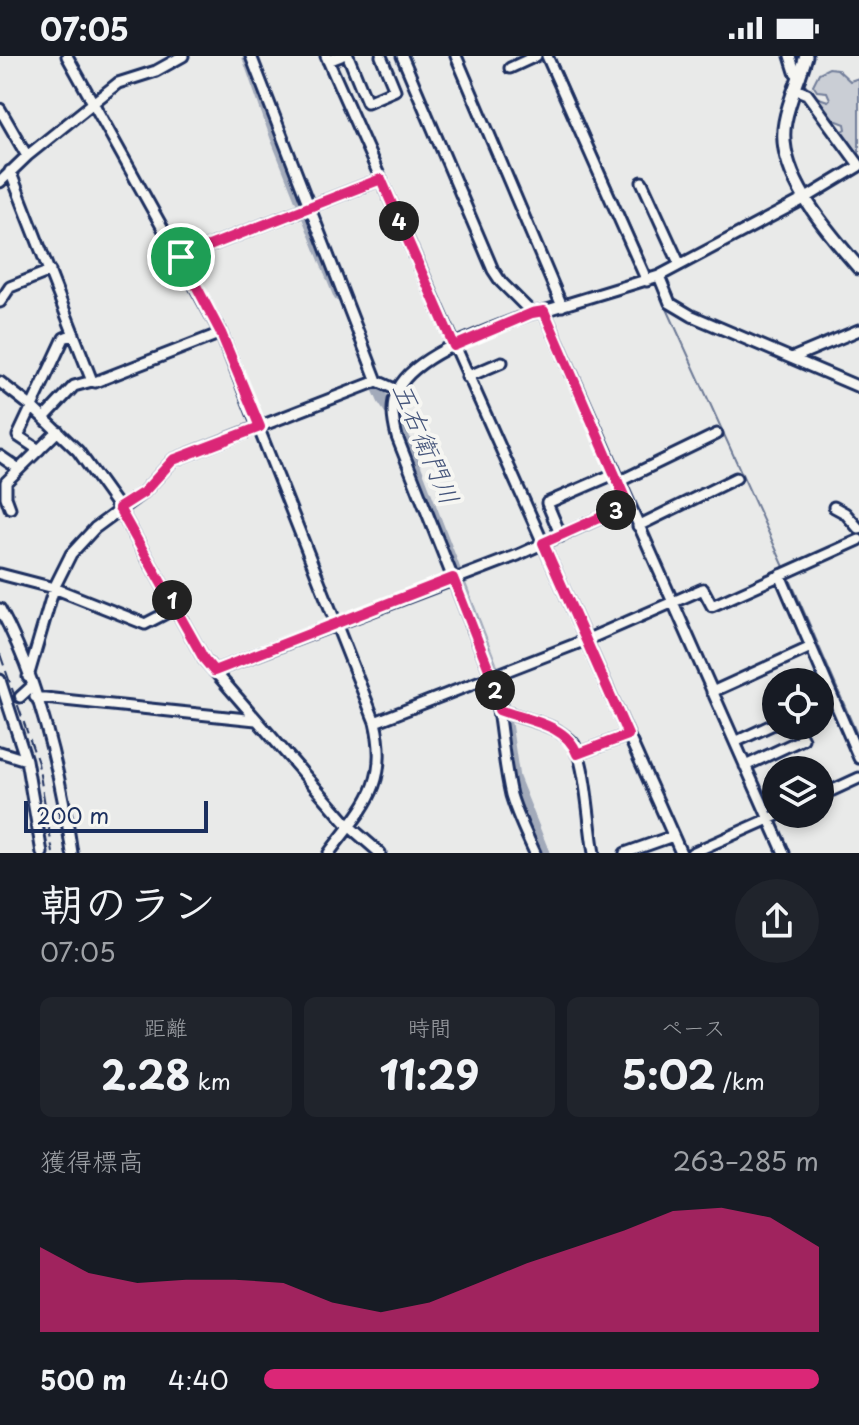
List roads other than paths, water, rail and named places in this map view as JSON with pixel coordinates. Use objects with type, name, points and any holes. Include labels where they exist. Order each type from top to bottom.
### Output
[{"type":"main road","points":[[806,56],[784,124],[784,151],[793,176],[806,198],[859,268]]},
{"type":"street","points":[[67,56],[221,333],[375,722],[380,752],[377,778],[371,794],[329,853]]},
{"type":"street","points":[[0,182],[27,156],[118,83],[145,75],[183,56]]},
{"type":"street","points":[[251,56],[377,381],[397,390]]},
{"type":"street","points":[[341,56],[327,59],[681,853]]},
{"type":"street","points":[[348,56],[367,102],[395,90],[381,56]]},
{"type":"street","points":[[402,56],[493,270],[532,313]]},
{"type":"street","points":[[456,56],[562,306]]},
{"type":"street","points":[[510,68],[536,56]]},
{"type":"street","points":[[547,56],[647,281]]},
{"type":"street","points":[[535,853],[512,797],[492,677],[397,437],[392,411],[397,390],[417,365],[454,346],[532,313],[659,276],[806,198],[859,165],[798,83],[790,56]]},
{"type":"street","points":[[0,109],[27,156]]},
{"type":"street","points":[[10,171],[92,381]]},
{"type":"street","points":[[181,257],[381,179]]},
{"type":"street","points":[[642,182],[680,265]]},
{"type":"street","points":[[0,302],[10,287],[50,271]]},
{"type":"street","points":[[659,276],[670,303],[692,316],[859,387]]},
{"type":"street","points":[[515,320],[519,310],[517,298]]},
{"type":"street","points":[[544,311],[762,804]]},
{"type":"street","points":[[792,358],[859,330]]},
{"type":"street","points":[[44,418],[74,386],[95,382],[221,333]]},
{"type":"street","points":[[39,450],[18,436],[64,338],[74,334]]},
{"type":"street","points":[[467,377],[502,362]]},
{"type":"street","points":[[16,700],[30,682],[54,588],[71,554],[95,528],[144,492],[173,460],[377,381]]},
{"type":"street","points":[[0,382],[32,407],[78,451],[119,508],[204,659],[349,826],[380,853]]},
{"type":"street","points":[[10,508],[6,482],[58,431]]},
{"type":"street","points":[[561,536],[547,503],[616,478],[717,434]]},
{"type":"street","points":[[0,456],[19,469]]},
{"type":"street","points":[[638,526],[736,478]]},
{"type":"street","points":[[214,671],[518,555],[628,505]]},
{"type":"street","points":[[834,507],[845,513],[859,529]]},
{"type":"street","points":[[375,722],[586,640],[703,589],[712,606],[859,540]]},
{"type":"street","points":[[0,574],[54,588],[145,624],[176,608]]},
{"type":"street","points":[[780,575],[820,668]]},
{"type":"street","points":[[0,609],[30,682],[61,780],[72,853]]},
{"type":"street","points":[[712,692],[811,647]]},
{"type":"street","points":[[0,680],[16,700],[42,853]]},
{"type":"street","points":[[35,697],[256,720]]},
{"type":"street","points":[[834,701],[859,758]]},
{"type":"street","points":[[499,710],[536,724],[545,724],[573,744],[586,786],[587,816],[594,853]]},
{"type":"street","points":[[735,742],[762,729]]},
{"type":"street","points":[[577,754],[628,735]]},
{"type":"street","points":[[745,766],[801,740]]},
{"type":"street","points":[[0,752],[26,760]]},
{"type":"street","points":[[834,790],[859,778]]},
{"type":"street","points":[[692,853],[762,822]]},
{"type":"street","points":[[773,828],[784,853]]},
{"type":"street","points":[[625,853],[673,836]]},
{"type":"waterway","points":[[554,56],[651,274]]},
{"type":"waterway","name":"五右衛門川","points":[[248,58],[276,138],[339,296]]},
{"type":"waterway","points":[[806,85],[814,96]]},
{"type":"waterway","points":[[654,280],[785,569]]},
{"type":"waterway","name":"五右衛門川","points":[[372,375],[383,400],[399,424],[501,689],[514,778],[544,853]]},
{"type":"waterway","points":[[788,575],[859,739]]},
{"type":"railway","points":[[0,654],[38,763],[53,853]]}]
